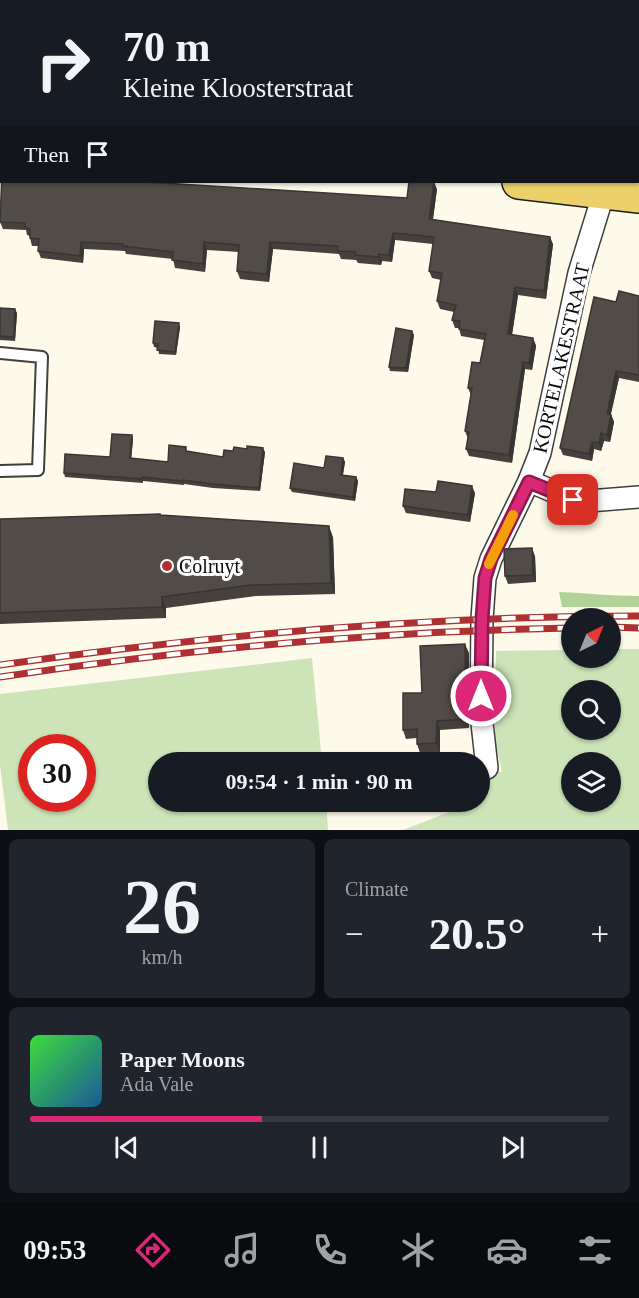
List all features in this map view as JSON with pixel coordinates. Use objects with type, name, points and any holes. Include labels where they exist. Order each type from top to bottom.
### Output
[{"type":"main road","points":[[528,183],[639,196]]},
{"type":"street","name":"KORTELAKESTRAAT","points":[[485,752],[481,714],[484,588],[491,559],[529,482],[540,453],[579,273],[604,192]]},
{"type":"street","points":[[529,482],[573,500],[639,497]]},
{"type":"lane","points":[[0,353],[42,357],[38,470],[0,471]]},
{"type":"green space","points":[[559,592],[639,596],[639,607],[562,607]]},
{"type":"green space","points":[[621,649],[639,649],[639,830],[403,830],[449,812],[490,812],[490,773],[502,772],[495,741],[496,651],[561,650],[561,668],[621,668]]},
{"type":"green space","points":[[312,658],[321,752],[148,752],[148,812],[327,812],[328,830],[8,830],[0,765],[0,694]]},
{"type":"building","points":[[2,183],[163,183],[407,198],[409,183],[434,183],[429,219],[550,237],[544,291],[515,287],[508,334],[533,338],[529,363],[523,362],[509,455],[466,449],[469,432],[465,431],[472,388],[468,388],[472,362],[480,363],[486,334],[459,329],[460,321],[452,320],[456,305],[437,301],[442,273],[429,271],[434,237],[393,233],[389,255],[379,254],[379,257],[338,251],[338,246],[270,242],[267,274],[237,271],[239,245],[204,242],[203,264],[172,260],[173,252],[123,246],[123,244],[81,242],[80,256],[38,251],[39,239],[30,238],[30,229],[25,227],[25,223],[0,222]]},
{"type":"building","points":[[619,291],[639,296],[639,375],[616,371],[607,414],[611,415],[607,435],[601,433],[599,443],[592,442],[589,454],[560,448],[594,297],[616,302]]},
{"type":"building","points":[[0,308],[15,309],[14,337],[0,336]]},
{"type":"building","points":[[155,321],[179,323],[175,352],[157,350],[158,344],[153,343]]},
{"type":"building","points":[[396,328],[412,331],[406,368],[389,367]]},
{"type":"building","points":[[112,434],[132,435],[130,458],[168,462],[169,445],[186,447],[186,451],[223,457],[224,450],[233,451],[234,447],[263,448],[259,488],[183,480],[64,473],[65,454],[110,457]]},
{"type":"building","points":[[326,456],[343,458],[341,475],[356,477],[353,497],[290,488],[294,463],[324,468]]},
{"type":"building","points":[[438,481],[472,486],[468,515],[403,506],[405,489],[436,492]]},
{"type":"building","name":"Colruyt","points":[[160,514],[329,526],[331,583],[252,585],[162,597],[162,607],[0,613],[0,519]]},
{"type":"building","points":[[532,548],[533,575],[505,576],[504,549]]},
{"type":"building","points":[[465,644],[466,719],[437,721],[436,743],[417,744],[417,729],[403,730],[403,693],[422,693],[420,646]]},
{"type":"railway","points":[[0,665],[79,654],[318,629],[479,619],[639,616]]},
{"type":"railway","points":[[621,627],[639,628]]},
{"type":"railway","points":[[0,677],[142,658],[285,643],[428,633],[561,628]]},
{"type":"slow traffic","points":[[489,564],[513,515]]},
{"type":"place","name":"Colruyt","points":[[167,566]]},
{"type":"route","points":[[481,696],[483,598],[485,578],[491,559],[529,482],[573,500]]}]
